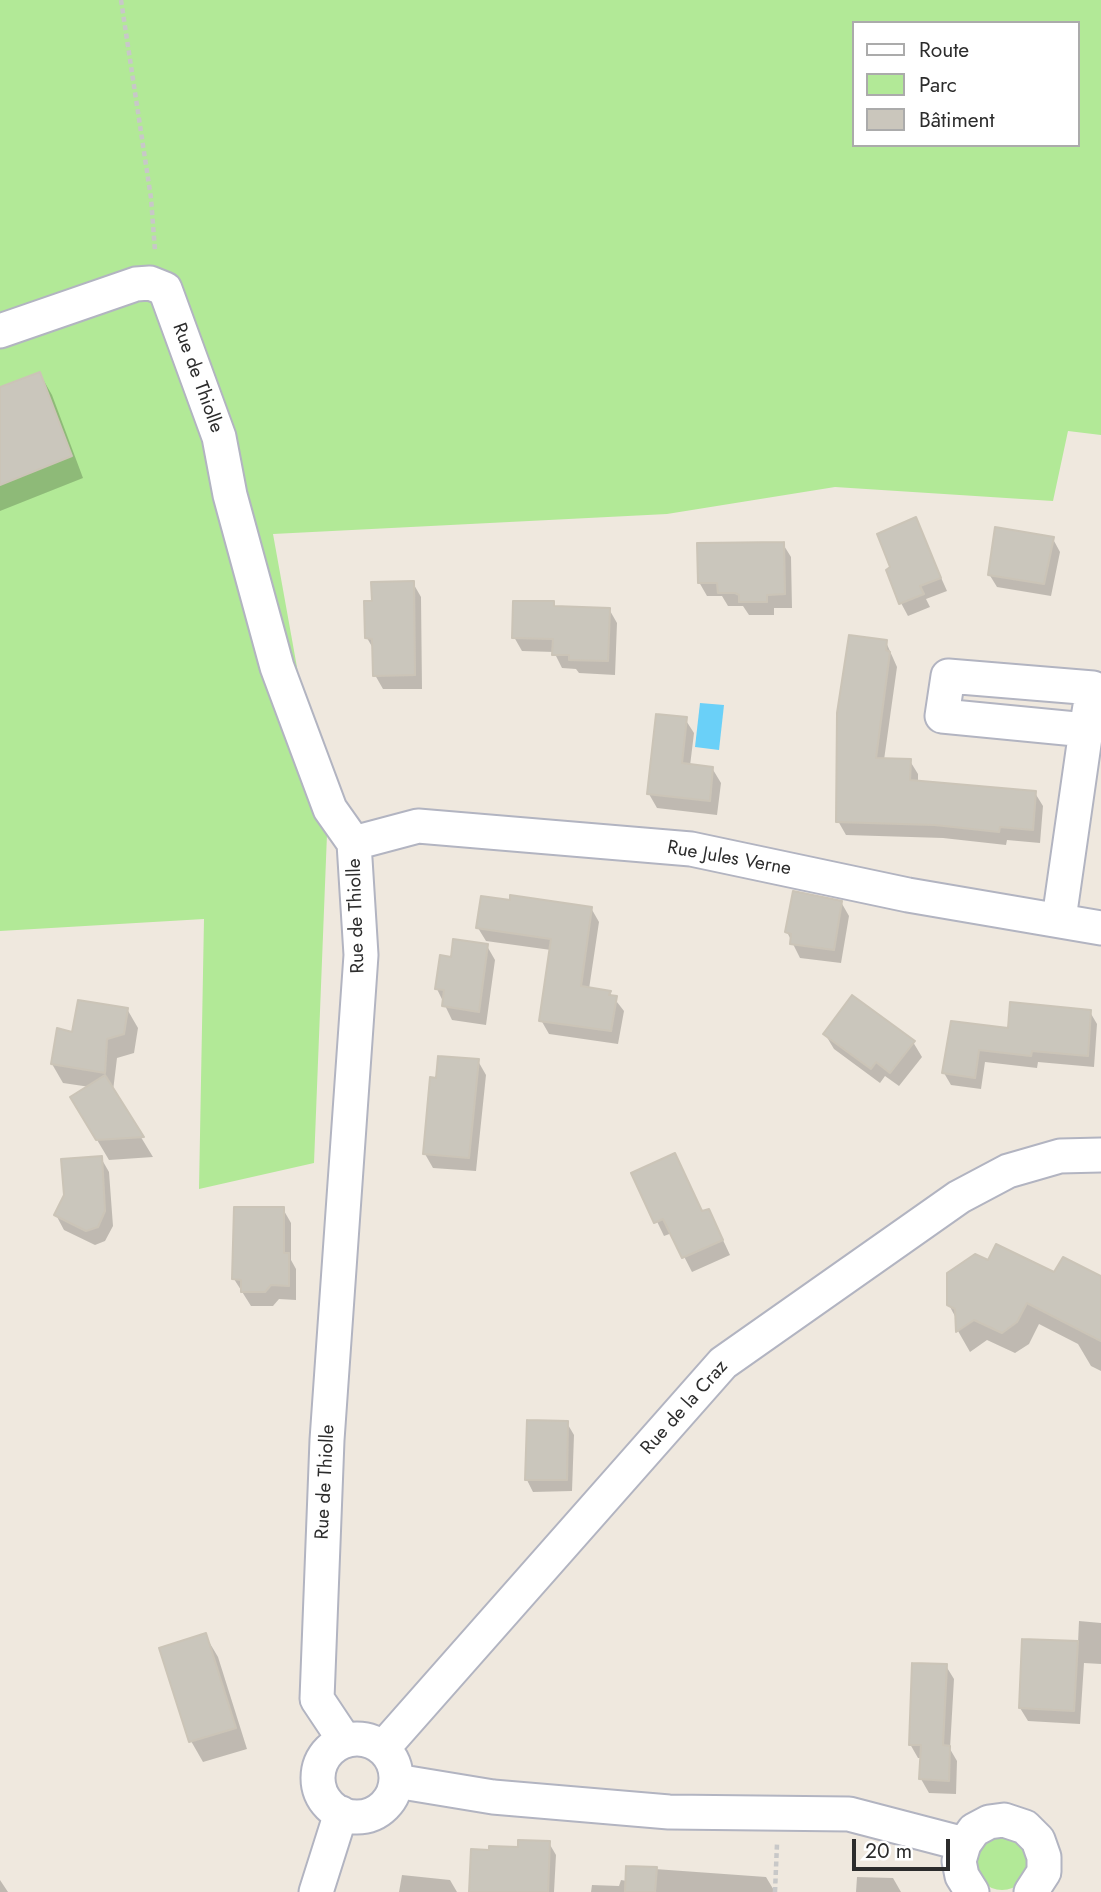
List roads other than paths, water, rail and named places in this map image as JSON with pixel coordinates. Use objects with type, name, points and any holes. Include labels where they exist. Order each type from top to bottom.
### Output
[{"type":"street","name":"Rue de Thiolle","points":[[0,331],[136,284],[150,283],[165,289],[219,437],[243,545],[277,667],[330,809],[354,843],[361,956],[327,1440],[317,1699],[345,1741]]},
{"type":"street","points":[[1059,919],[1086,730]]},
{"type":"street","name":"Rue Jules Verne","points":[[354,843],[418,826],[691,849],[908,895],[1101,928]]},
{"type":"street","name":"Rue de la Craz","points":[[383,1748],[723,1363],[959,1196],[1008,1171],[1060,1156],[1101,1155]]},
{"type":"street","points":[[345,1741],[372,1741],[383,1748],[396,1769],[396,1781],[387,1804],[377,1812],[353,1817],[341,1813],[322,1795],[319,1769],[333,1747],[345,1741]]},
{"type":"street","points":[[396,1781],[493,1797],[655,1811],[849,1814],[964,1844]]},
{"type":"street","points":[[316,1892],[341,1813]]},
{"type":"street","points":[[972,1892],[962,1876],[959,1861],[964,1844],[974,1830],[989,1822],[1004,1820],[1025,1827],[1038,1840],[1044,1857],[1044,1872],[1031,1892]]},
{"type":"water","points":[[700,703],[724,705],[719,750],[695,747]]}]
